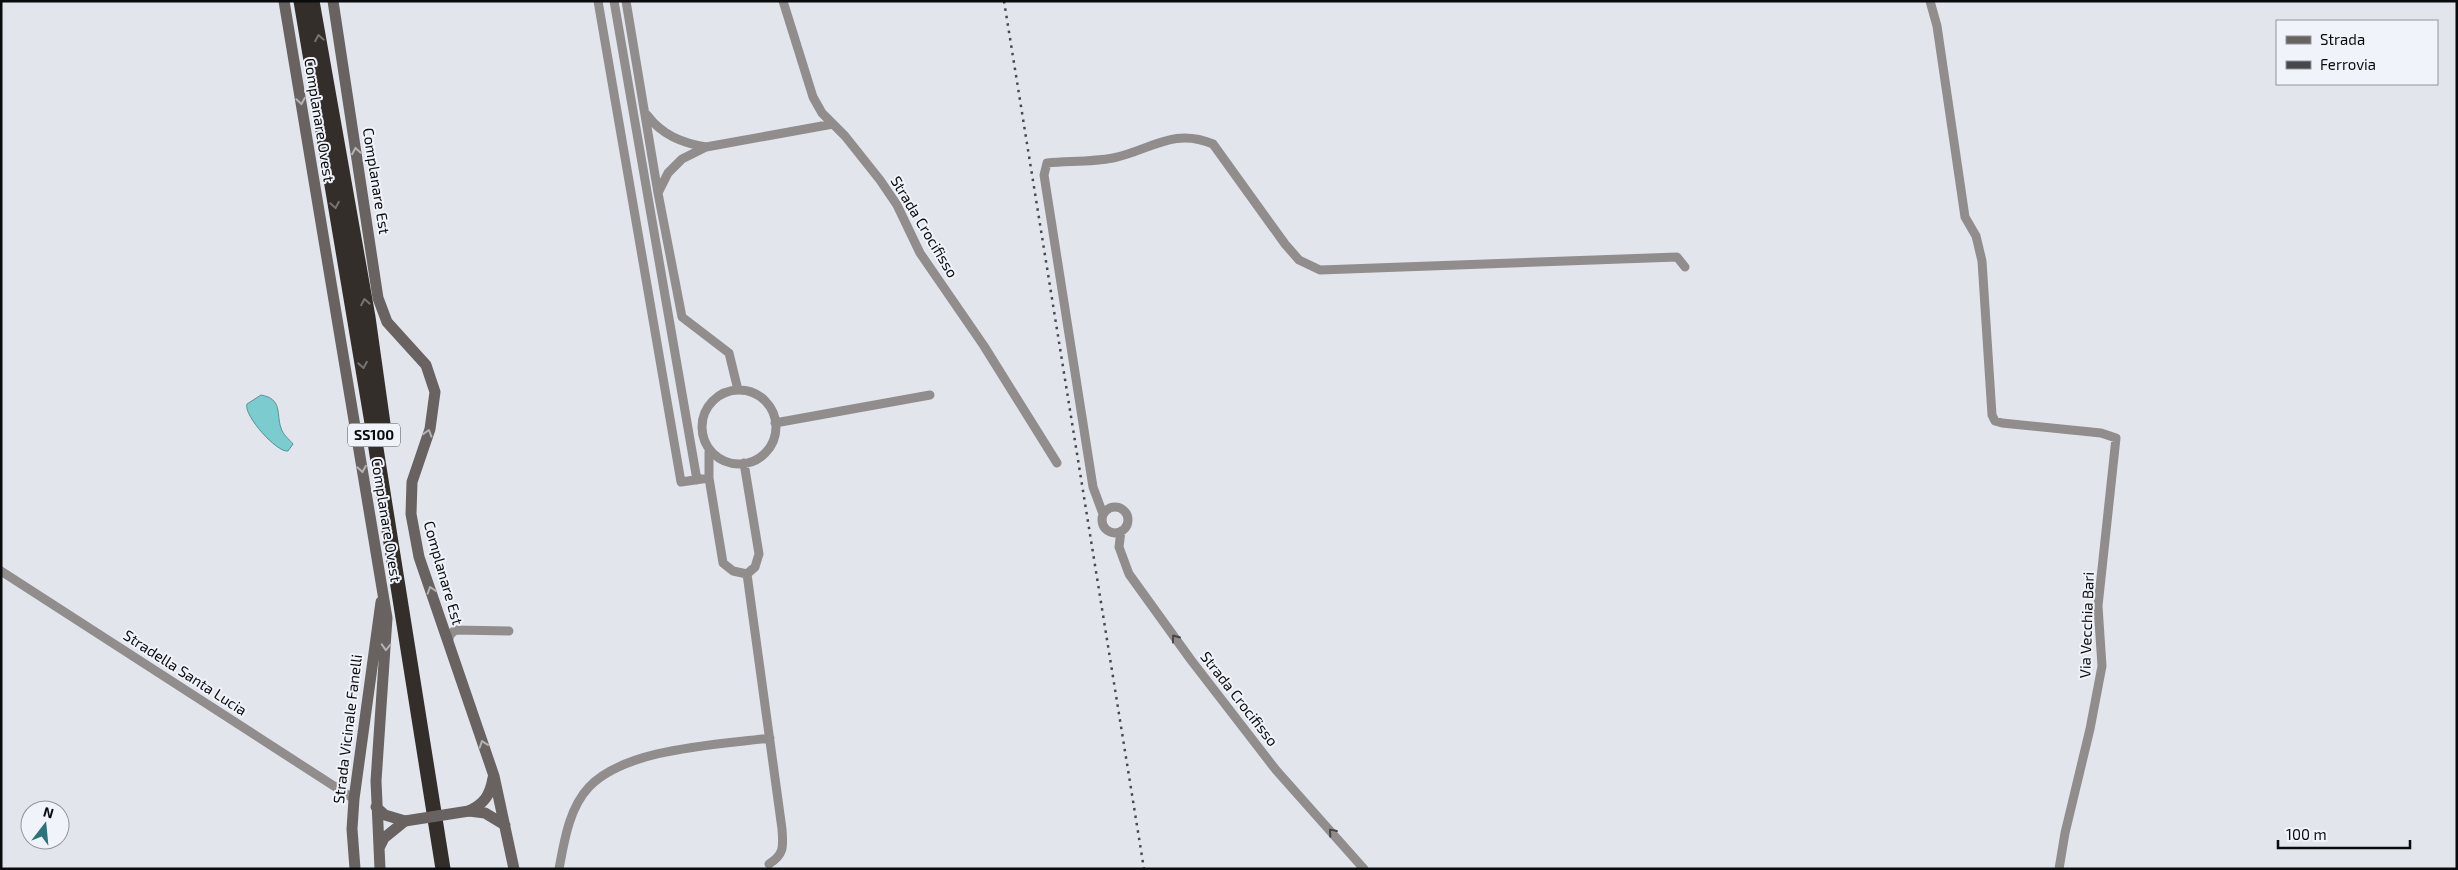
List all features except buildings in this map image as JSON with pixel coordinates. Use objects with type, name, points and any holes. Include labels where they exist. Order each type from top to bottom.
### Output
[{"type":"highway","name":"SS100","points":[[301,1],[373,427],[443,869]]},
{"type":"highway","name":"SS100","points":[[312,1],[368,317],[396,514],[454,869]]},
{"type":"highway","name":"SS100","points":[[439,838],[439,869]]},
{"type":"main road","name":"Complanare Ovest","points":[[284,1],[386,618],[385,666],[376,781],[380,869]]},
{"type":"main road","name":"Complanare Est","points":[[333,1],[378,298],[387,322],[426,365],[435,392],[430,429],[412,482],[411,514],[419,557],[494,776],[514,869]]},
{"type":"main road","name":"Strada Vicinale Fanelli","points":[[355,869],[352,829],[354,799],[382,593]]},
{"type":"main road","points":[[469,811],[485,801],[490,793],[494,776]]},
{"type":"main road","points":[[376,807],[385,815],[405,821],[469,811],[484,813],[505,825]]},
{"type":"main road","points":[[378,851],[384,838],[405,821]]},
{"type":"street","points":[[598,1],[681,482],[709,478]]},
{"type":"street","points":[[614,1],[697,480]]},
{"type":"street","points":[[626,1],[658,193],[682,317],[729,352],[738,390]]},
{"type":"street","name":"Strada Crocifisso","points":[[783,1],[813,97],[822,113],[845,136],[891,196],[920,253],[984,346],[1057,463]]},
{"type":"street","name":"Via Vecchia Bari","points":[[1930,1],[1937,26],[1965,216],[1976,236],[1982,261],[1992,415],[1995,421],[2002,423],[2102,433],[2116,438],[2098,606],[2102,666],[2090,729],[2064,832],[2059,869]]},
{"type":"street","points":[[646,113],[655,126],[668,136],[688,144],[706,147]]},
{"type":"street","points":[[658,193],[668,173],[682,159],[706,147],[834,124]]},
{"type":"street","points":[[1124,564],[1109,531],[1102,522],[1103,514],[1093,487],[1044,175],[1047,163],[1113,158],[1176,137],[1198,138],[1213,144],[1285,244],[1299,260],[1320,270],[1677,257],[1685,267]]},
{"type":"street","points":[[709,449],[725,461],[744,463],[755,460],[771,445],[776,423],[767,403],[759,396],[738,390],[727,392],[716,397],[708,405],[703,416],[703,433],[709,449],[709,478],[723,563],[733,571],[747,574]]},
{"type":"street","points":[[776,423],[930,395]]},
{"type":"street","points":[[744,463],[759,554],[755,567],[747,574]]},
{"type":"street","points":[[1093,487],[1105,500],[1125,512],[1128,520],[1121,531],[1109,531]]},
{"type":"street","points":[[1103,514],[1109,508],[1117,507]]},
{"type":"street","name":"Strada Crocifisso","points":[[1121,531],[1119,547],[1129,574],[1191,660],[1276,770],[1364,869]]},
{"type":"street","name":"Stradella Santa Lucia","points":[[1,571],[354,799]]},
{"type":"street","points":[[747,574],[782,828],[783,847],[779,857],[768,864]]},
{"type":"street","points":[[448,644],[450,635],[455,630],[509,631]]},
{"type":"street","points":[[558,869],[565,837],[574,811],[587,788],[608,770],[631,760],[770,738]]},
{"type":"water","points":[[261,395],[273,400],[276,404],[282,430],[293,444],[288,451],[276,446],[269,440],[250,416],[247,404]]},
{"type":"railway","points":[[1004,1],[1144,869]]}]
